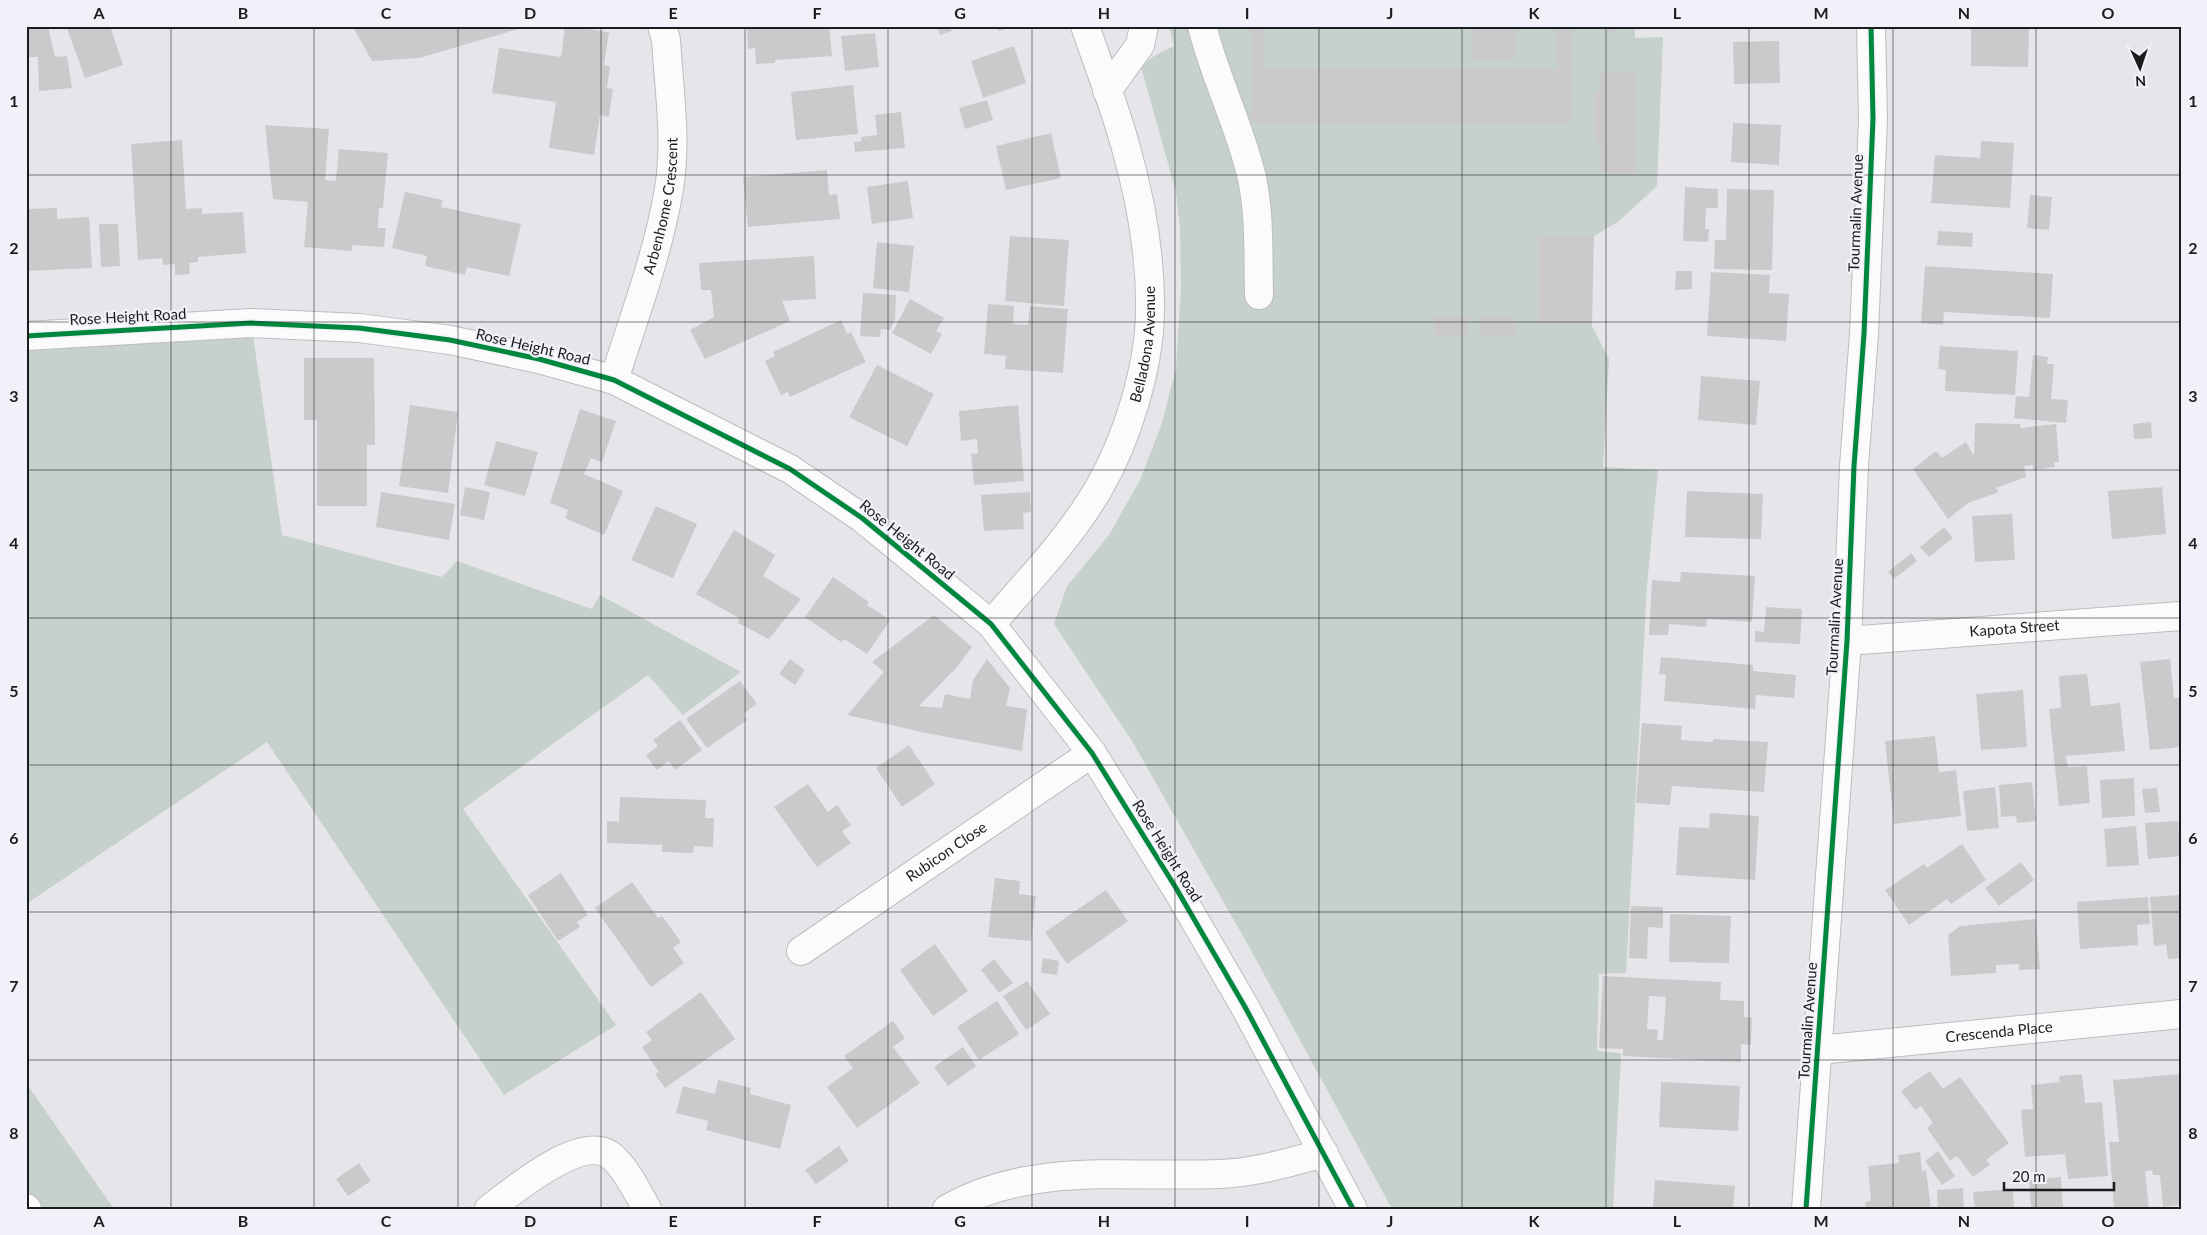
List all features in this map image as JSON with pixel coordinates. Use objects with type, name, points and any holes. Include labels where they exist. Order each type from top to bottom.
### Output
[{"type":"street","name":"Arbenhome Crescent","points":[[614,380],[657,248],[669,187],[672,127],[666,40],[662,26]]},
{"type":"street","name":"Belladona Avenue","points":[[991,624],[1057,548],[1098,488],[1120,443],[1144,370],[1150,313],[1147,253],[1140,207],[1126,147],[1086,26]]},
{"type":"street","points":[[1107,91],[1140,45],[1144,26]]},
{"type":"street","points":[[1202,26],[1244,147],[1252,180],[1256,210],[1259,296]]},
{"type":"street","name":"Tourmalin Avenue","points":[[1806,1209],[1819,1050],[1847,641],[1854,466],[1864,334],[1872,148],[1871,26]]},
{"type":"street","name":"Rose Height Road","points":[[26,336],[251,323],[359,328],[450,340],[539,359],[614,380],[790,468],[862,518],[991,624],[1092,753],[1186,905],[1245,1007],[1353,1209]]},
{"type":"street","name":"Kapota Street","points":[[1847,641],[2181,616]]},
{"type":"street","name":"Rubicon Close","points":[[801,951],[1092,753]]},
{"type":"street","name":"Crescenda Place","points":[[1819,1050],[2181,1014]]},
{"type":"street","points":[[489,1209],[563,1158],[579,1152],[602,1151],[619,1163],[647,1209]]},
{"type":"street","points":[[947,1209],[976,1193],[1036,1178],[1099,1175],[1220,1174],[1275,1166],[1324,1153]]},
{"type":"shaded area","points":[[1169,26],[1635,26],[1635,38],[1663,37],[1657,186],[1619,221],[1594,236],[1592,326],[1609,359],[1603,467],[1658,470],[1647,586],[1626,973],[1599,974],[1597,1051],[1621,1053],[1613,1209],[1392,1209],[1248,945],[1132,741],[1054,624],[1067,586],[1109,535],[1140,480],[1162,423],[1176,368],[1181,287],[1180,228],[1176,192],[1141,67],[1154,56],[1174,46]]},
{"type":"shaded area","points":[[251,322],[282,535],[442,577],[457,561],[592,609],[600,595],[741,672],[683,715],[648,675],[463,809],[616,1025],[504,1095],[267,742],[26,904],[26,334]]},
{"type":"shaded area","points":[[26,1083],[114,1209],[26,1209]]},
{"type":"building","points":[[26,26],[48,26],[55,57],[67,56],[72,88],[39,91],[38,57],[26,57]]},
{"type":"building","points":[[66,26],[110,26],[123,65],[85,78]]},
{"type":"building","points":[[359,26],[525,27],[419,58],[372,61],[354,29]]},
{"type":"building","points":[[565,26],[609,32],[604,65],[610,66],[607,88],[613,89],[609,117],[600,115],[594,155],[549,148],[556,102],[492,93],[499,48],[561,57]]},
{"type":"building","points":[[747,26],[829,26],[832,56],[775,60],[775,63],[756,64],[755,48],[748,49]]},
{"type":"building","points":[[937,26],[950,26],[952,31],[940,35]]},
{"type":"building","points":[[997,26],[1010,26],[1010,27],[999,31]]},
{"type":"building","points":[[1252,26],[1264,26],[1264,69],[1557,69],[1557,26],[1571,26],[1570,125],[1251,122]]},
{"type":"building","points":[[1471,26],[1515,26],[1514,59],[1471,58]]},
{"type":"building","points":[[1605,26],[1631,26],[1631,28],[1616,28],[1616,33],[1605,33]]},
{"type":"building","points":[[1971,26],[2029,26],[2028,67],[1971,66]]},
{"type":"building","points":[[875,33],[879,67],[845,71],[841,36]]},
{"type":"building","points":[[1779,41],[1780,83],[1734,84],[1733,42]]},
{"type":"building","points":[[1014,46],[1026,83],[983,98],[971,61]]},
{"type":"building","points":[[1601,73],[1635,73],[1635,173],[1601,173],[1601,143],[1595,143],[1595,91],[1600,91]]},
{"type":"building","points":[[853,85],[858,134],[796,140],[791,92]]},
{"type":"building","points":[[987,100],[993,120],[965,129],[959,108]]},
{"type":"building","points":[[901,112],[905,148],[855,152],[854,142],[862,141],[861,137],[877,135],[875,115]]},
{"type":"building","points":[[1733,123],[1781,125],[1779,165],[1731,162]]},
{"type":"building","points":[[265,125],[329,129],[325,180],[336,181],[339,149],[388,153],[383,208],[379,208],[378,228],[386,228],[384,247],[352,245],[352,251],[304,247],[308,202],[273,199]]},
{"type":"building","points":[[1051,133],[1061,178],[1006,190],[996,146]]},
{"type":"building","points":[[182,140],[186,209],[202,208],[202,214],[243,212],[246,253],[198,257],[198,262],[189,263],[190,274],[175,275],[175,264],[163,265],[162,258],[138,260],[131,144]]},
{"type":"building","points":[[1981,141],[2014,143],[2010,208],[1931,203],[1935,155],[1980,158]]},
{"type":"building","points":[[827,170],[829,195],[837,194],[840,219],[748,227],[743,177]]},
{"type":"building","points":[[908,181],[913,218],[872,224],[867,187]]},
{"type":"building","points":[[1685,187],[1718,189],[1718,208],[1706,208],[1705,229],[1709,229],[1708,242],[1683,241]]},
{"type":"building","points":[[1727,189],[1774,190],[1772,270],[1714,269],[1715,240],[1726,240]]},
{"type":"building","points":[[405,192],[443,200],[441,207],[521,224],[509,276],[467,267],[465,275],[425,266],[427,256],[392,248]]},
{"type":"building","points":[[2030,195],[2052,197],[2049,230],[2027,228]]},
{"type":"building","points":[[57,208],[57,219],[89,217],[92,268],[26,271],[26,209]]},
{"type":"building","points":[[99,224],[118,224],[120,266],[101,267]]},
{"type":"building","points":[[1938,231],[1973,233],[1972,247],[1937,245]]},
{"type":"building","points":[[1010,236],[1069,240],[1064,306],[1005,301]]},
{"type":"building","points":[[1539,237],[1593,237],[1592,323],[1538,323]]},
{"type":"building","points":[[877,242],[914,246],[909,292],[873,288]]},
{"type":"building","points":[[814,256],[816,299],[782,301],[790,321],[705,359],[690,330],[714,317],[711,290],[701,290],[699,263]]},
{"type":"building","points":[[1925,266],[2053,274],[2050,318],[1944,312],[1943,325],[1921,323]]},
{"type":"building","points":[[1676,271],[1692,271],[1692,289],[1675,290]]},
{"type":"building","points":[[1711,272],[1770,275],[1769,293],[1789,294],[1786,341],[1707,336]]},
{"type":"building","points":[[863,293],[896,295],[895,319],[890,330],[881,329],[880,337],[860,336]]},
{"type":"building","points":[[910,299],[944,318],[936,331],[942,334],[931,354],[892,333]]},
{"type":"building","points":[[988,304],[1014,306],[1013,324],[1028,325],[1030,306],[1068,309],[1063,373],[1005,369],[1006,356],[984,354]]},
{"type":"building","points":[[1434,316],[1469,316],[1469,335],[1434,336]]},
{"type":"building","points":[[1479,316],[1514,316],[1514,336],[1480,336]]},
{"type":"building","points":[[841,320],[847,334],[851,332],[866,362],[790,397],[788,392],[781,395],[765,361],[775,356],[773,352]]},
{"type":"building","points":[[1940,346],[2018,351],[2015,395],[1945,391],[1946,370],[1938,369]]},
{"type":"building","points":[[2033,355],[2048,357],[2047,364],[2054,364],[2051,399],[2068,400],[2066,423],[2014,418],[2016,396],[2029,397]]},
{"type":"building","points":[[304,358],[374,358],[375,445],[367,445],[367,506],[317,506],[317,420],[304,420]]},
{"type":"building","points":[[877,365],[934,394],[907,446],[849,417]]},
{"type":"building","points":[[1701,376],[1760,381],[1756,425],[1698,420]]},
{"type":"building","points":[[410,405],[458,412],[448,493],[399,486]]},
{"type":"building","points":[[1018,405],[1024,481],[974,485],[971,454],[978,453],[977,439],[961,441],[959,411]]},
{"type":"building","points":[[580,409],[616,421],[602,462],[591,458],[584,474],[623,491],[604,535],[565,518],[568,510],[550,503]]},
{"type":"building","points":[[2151,422],[2152,438],[2134,439],[2133,424]]},
{"type":"building","points":[[1975,423],[2020,424],[2021,428],[2056,424],[2059,462],[2054,462],[2055,467],[2033,470],[2033,465],[2024,466],[2026,477],[1996,488],[1999,492],[1968,503],[1948,519],[1913,469],[1936,451],[1942,458],[1966,442],[1974,456]]},
{"type":"building","points":[[496,441],[538,452],[525,496],[484,485]]},
{"type":"building","points":[[465,487],[490,492],[484,520],[460,515]]},
{"type":"building","points":[[2162,487],[2166,534],[2112,539],[2108,491]]},
{"type":"building","points":[[1687,491],[1763,494],[1761,539],[1685,537]]},
{"type":"building","points":[[381,492],[455,504],[449,540],[376,527]]},
{"type":"building","points":[[1030,492],[1031,512],[1023,513],[1024,529],[984,531],[981,495]]},
{"type":"building","points":[[656,506],[697,524],[673,578],[631,560]]},
{"type":"building","points":[[2012,514],[2015,560],[1975,562],[1972,516]]},
{"type":"building","points":[[1944,527],[1953,538],[1929,557],[1920,547]]},
{"type":"building","points":[[734,530],[775,555],[763,576],[801,599],[769,639],[738,623],[739,618],[696,594]]},
{"type":"building","points":[[1911,553],[1917,561],[1894,579],[1888,572]]},
{"type":"building","points":[[1681,572],[1755,576],[1752,622],[1707,619],[1706,627],[1669,624],[1668,635],[1649,635],[1652,580],[1680,582]]},
{"type":"building","points":[[833,577],[869,602],[867,605],[890,620],[867,654],[844,639],[841,642],[805,617]]},
{"type":"building","points":[[1766,607],[1802,609],[1800,644],[1755,642],[1755,631],[1764,632]]},
{"type":"building","points":[[934,615],[972,647],[956,668],[919,706],[942,708],[945,694],[970,699],[973,680],[987,659],[1010,688],[1006,706],[1027,709],[1022,751],[926,733],[847,715],[884,672],[872,662]]},
{"type":"building","points":[[1661,657],[1753,665],[1753,671],[1796,675],[1794,698],[1756,695],[1755,709],[1664,701],[1666,675],[1659,674]]},
{"type":"building","points":[[790,659],[805,670],[795,685],[779,674]]},
{"type":"building","points":[[2170,659],[2174,698],[2181,698],[2181,747],[2150,750],[2140,662]]},
{"type":"building","points":[[2087,674],[2091,706],[2120,703],[2125,751],[2066,756],[2068,767],[2087,766],[2090,803],[2059,806],[2049,709],[2061,708],[2059,676]]},
{"type":"building","points":[[740,681],[757,704],[743,714],[747,720],[707,748],[686,719]]},
{"type":"building","points":[[2023,690],[2027,747],[1981,750],[1976,694]]},
{"type":"building","points":[[680,720],[702,750],[675,770],[669,761],[657,770],[646,755],[658,746],[653,740]]},
{"type":"building","points":[[1642,723],[1682,726],[1681,740],[1713,742],[1713,739],[1768,742],[1764,792],[1672,786],[1670,805],[1636,803]]},
{"type":"building","points":[[1935,736],[1939,772],[1956,770],[1961,816],[1894,824],[1885,741]]},
{"type":"building","points":[[909,745],[935,784],[902,807],[876,768]]},
{"type":"building","points":[[2134,778],[2135,816],[2102,818],[2100,780]]},
{"type":"building","points":[[2032,782],[2036,821],[2017,823],[2016,816],[2001,817],[1999,785]]},
{"type":"building","points":[[808,784],[828,812],[837,805],[851,825],[842,831],[851,843],[817,867],[774,807]]},
{"type":"building","points":[[1995,787],[1999,828],[1967,831],[1963,791]]},
{"type":"building","points":[[2157,788],[2160,812],[2145,813],[2142,789]]},
{"type":"building","points":[[620,797],[706,800],[705,818],[714,818],[713,847],[694,846],[693,853],[662,852],[662,845],[607,843],[607,821],[619,822]]},
{"type":"building","points":[[1710,813],[1759,816],[1755,880],[1676,875],[1679,827],[1709,828]]},
{"type":"building","points":[[2178,821],[2181,856],[2148,859],[2145,823]]},
{"type":"building","points":[[2136,826],[2139,865],[2107,867],[2104,829]]},
{"type":"building","points":[[1962,844],[1986,880],[1951,904],[1947,899],[1909,925],[1885,890],[1924,864],[1927,868]]},
{"type":"building","points":[[2021,862],[2034,880],[1999,906],[1985,888]]},
{"type":"building","points":[[561,873],[588,915],[577,922],[580,927],[558,941],[528,895]]},
{"type":"building","points":[[995,878],[1020,881],[1019,894],[1036,896],[1031,941],[988,937]]},
{"type":"building","points":[[632,882],[658,918],[662,916],[681,942],[673,948],[684,963],[651,987],[595,908]]},
{"type":"building","points":[[1106,890],[1128,921],[1067,964],[1045,932]]},
{"type":"building","points":[[2181,895],[2181,958],[2168,959],[2166,944],[2154,946],[2150,897]]},
{"type":"building","points":[[2148,897],[2150,924],[2137,925],[2138,945],[2080,949],[2077,902]]},
{"type":"building","points":[[1631,906],[1663,907],[1663,928],[1648,927],[1647,959],[1629,958]]},
{"type":"building","points":[[1670,914],[1731,916],[1729,963],[1669,962]]},
{"type":"building","points":[[2036,919],[2040,969],[2019,970],[2019,964],[1996,965],[1996,973],[1951,976],[1948,935],[1960,926]]},
{"type":"building","points":[[935,944],[968,991],[933,1016],[900,970]]},
{"type":"building","points":[[1043,958],[1059,961],[1057,975],[1041,973]]},
{"type":"building","points":[[994,959],[1013,983],[999,993],[981,970]]},
{"type":"building","points":[[1603,976],[1721,982],[1720,1000],[1744,1001],[1744,1017],[1752,1018],[1751,1045],[1741,1044],[1741,1062],[1623,1056],[1623,1049],[1599,1048]],"holes":[[[1649,996],[1666,997],[1663,1040],[1657,1040],[1658,1030],[1647,1029]]]},
{"type":"building","points":[[1027,981],[1050,1014],[1026,1030],[1003,996]]},
{"type":"building","points":[[701,992],[735,1039],[665,1088],[655,1074],[659,1072],[642,1047],[652,1040],[646,1032]]},
{"type":"building","points":[[997,1001],[1019,1034],[979,1060],[957,1027]]},
{"type":"building","points":[[893,1021],[905,1038],[893,1047],[920,1083],[857,1128],[827,1087],[853,1068],[844,1056]]},
{"type":"building","points":[[963,1047],[976,1066],[948,1086],[934,1067]]},
{"type":"building","points":[[1930,1071],[1943,1089],[1960,1077],[2009,1143],[1986,1160],[1990,1165],[1973,1177],[1957,1156],[1950,1161],[1927,1128],[1933,1123],[1921,1106],[1915,1110],[1901,1091]]},
{"type":"building","points":[[2082,1074],[2085,1103],[2102,1102],[2108,1176],[2068,1179],[2065,1154],[2025,1157],[2021,1110],[2033,1109],[2031,1085],[2060,1082],[2059,1076]]},
{"type":"building","points":[[2181,1074],[2181,1205],[2163,1207],[2160,1175],[2153,1175],[2152,1170],[2145,1171],[2149,1209],[2114,1209],[2109,1142],[2119,1142],[2113,1080]]},
{"type":"building","points":[[718,1080],[751,1088],[750,1094],[791,1105],[780,1149],[706,1130],[708,1121],[676,1113],[683,1086],[715,1094]]},
{"type":"building","points":[[1661,1082],[1740,1086],[1738,1131],[1659,1127]]},
{"type":"building","points":[[839,1146],[849,1161],[816,1184],[805,1170]]},
{"type":"building","points":[[1938,1151],[1955,1176],[1942,1185],[1925,1161]]},
{"type":"building","points":[[1920,1152],[1922,1171],[1926,1170],[1931,1209],[1866,1209],[1865,1202],[1871,1201],[1868,1166],[1899,1163],[1898,1155]]},
{"type":"building","points":[[359,1163],[371,1181],[348,1196],[336,1179]]},
{"type":"building","points":[[2061,1177],[2063,1209],[2031,1209],[2029,1180]]},
{"type":"building","points":[[1655,1180],[1735,1186],[1733,1209],[1653,1209]]},
{"type":"building","points":[[1963,1188],[1964,1209],[1938,1209],[1937,1190]]},
{"type":"building","points":[[2013,1189],[2014,1209],[1975,1209],[1973,1192]]},
{"type":"cycle path","points":[[1806,1209],[1847,641],[1854,466],[1864,334],[1873,119],[1871,26]]},
{"type":"cycle path","points":[[26,336],[251,323],[359,328],[450,340],[539,359],[614,380],[790,469],[862,518],[991,624],[1092,753],[1176,888],[1245,1007],[1353,1209]]}]
